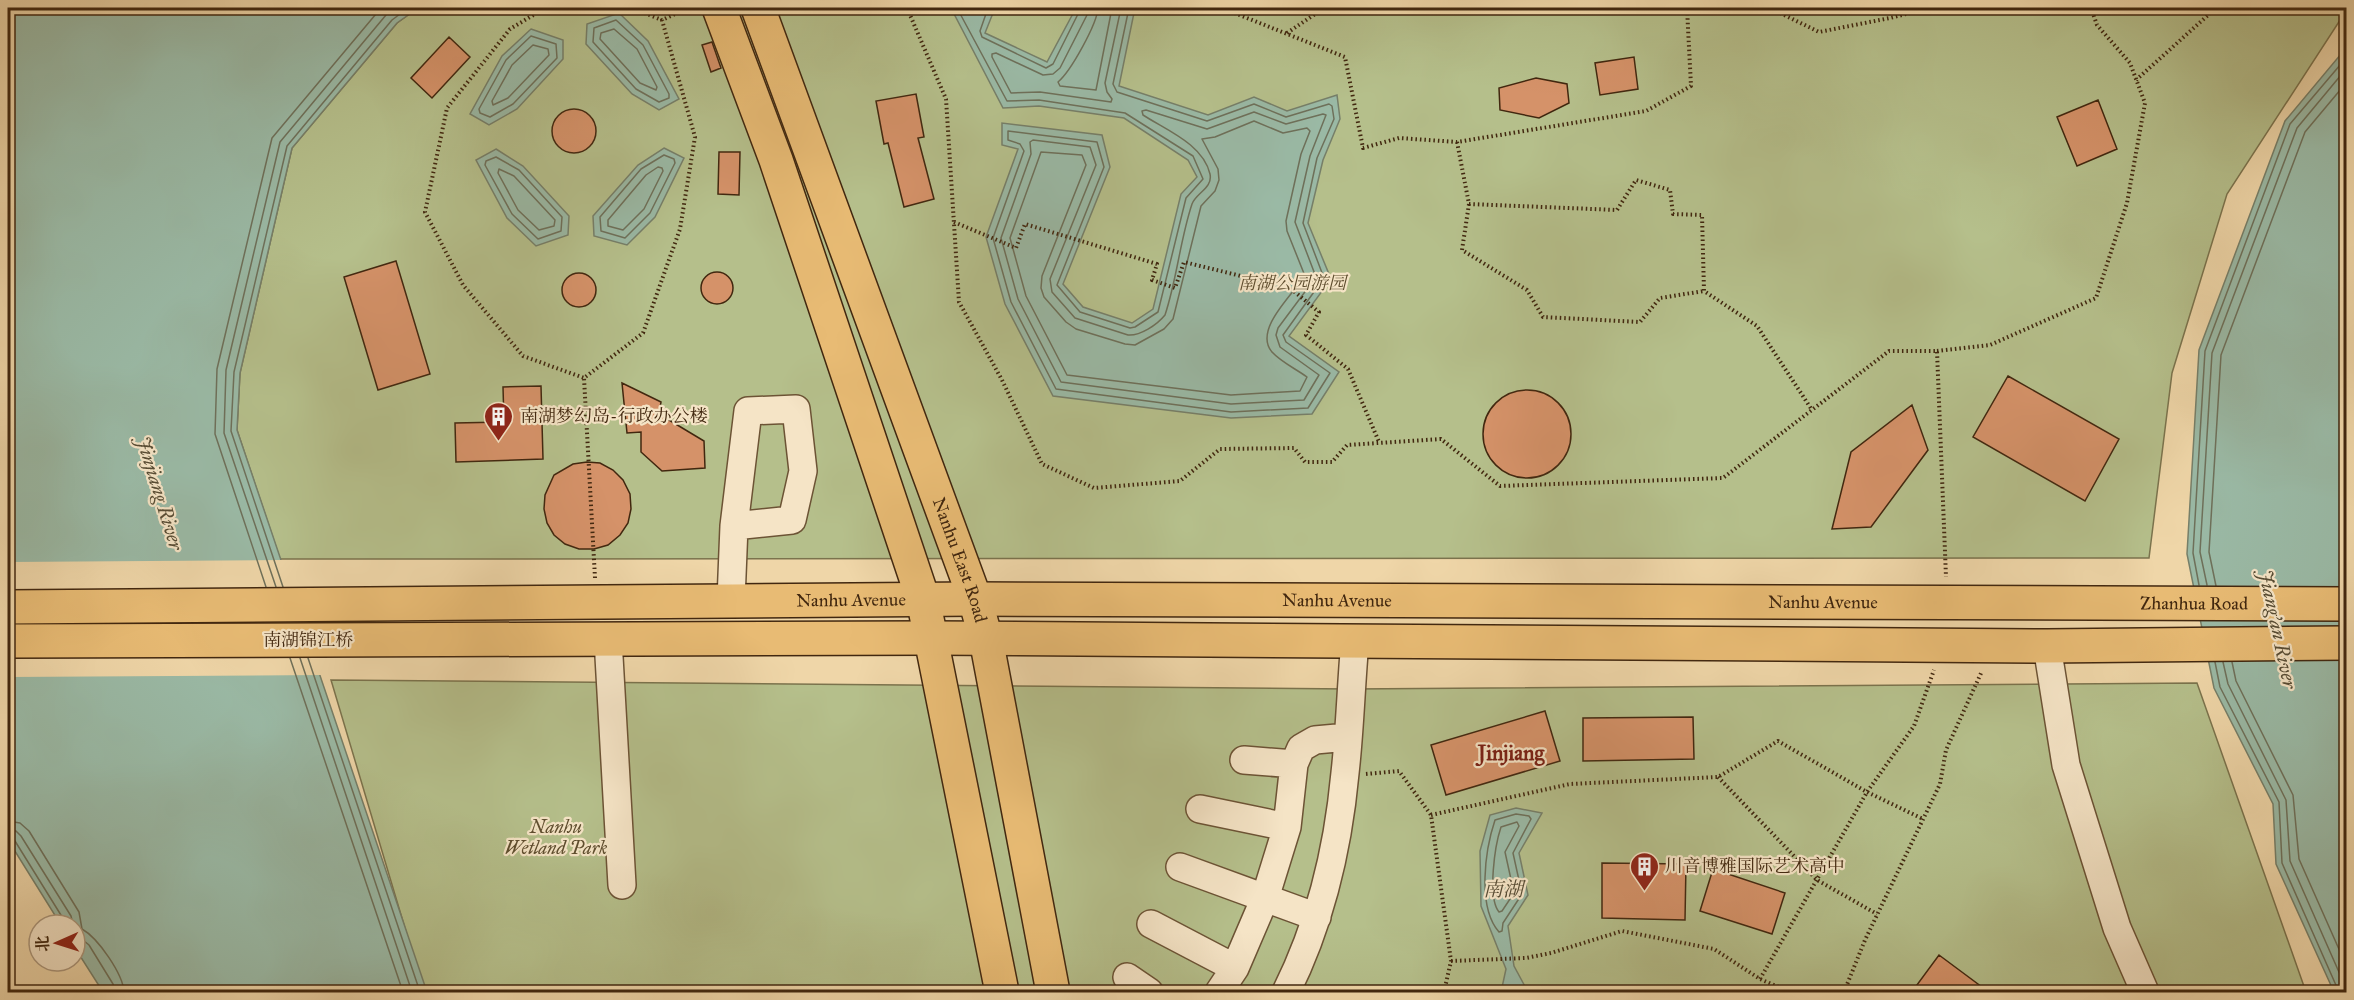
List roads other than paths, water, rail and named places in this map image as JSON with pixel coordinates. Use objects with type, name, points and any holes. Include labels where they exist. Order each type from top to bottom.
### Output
[{"type":"main road","points":[[719,8],[776,160],[923,599],[1002,993]]},
{"type":"main road","name":"Nanhu East Road","points":[[758,8],[975,599],[986,639],[1053,993]]},
{"type":"main road","name":"Nanhu Avenue","points":[[596,601],[975,599],[2077,603]]},
{"type":"main road","name":"南湖锦江桥","points":[[8,608],[596,601]]},
{"type":"main road","name":"Zhanhua Road","points":[[2077,603],[2346,604]]},
{"type":"main road","points":[[608,639],[932,638],[1994,646],[2346,643]]},
{"type":"main road","name":"南湖锦江桥","points":[[8,641],[608,639]]},
{"type":"street","points":[[731,600],[734,526]]},
{"type":"street","points":[[608,639],[622,885]]},
{"type":"street","points":[[1286,993],[1301,962],[1331,868],[1345,775],[1355,641]]},
{"type":"street","points":[[2062,646],[2066,765],[2117,928],[2145,993]]},
{"type":"street","points":[[1219,993],[1235,968],[1265,898],[1287,827],[1294,764],[1301,748],[1315,740],[1348,737]]},
{"type":"street","points":[[1244,760],[1294,764]]},
{"type":"street","points":[[1200,809],[1287,827]]},
{"type":"street","points":[[1180,867],[1317,917]]},
{"type":"street","points":[[1151,924],[1235,968]]},
{"type":"street","points":[[1127,977],[1149,993]]},
{"type":"water","name":"Jinjiang River","points":[[8,8],[418,8],[397,23],[292,148],[240,373],[237,430],[427,992],[103,992],[87,967],[87,913],[54,913],[8,840]]},
{"type":"water","points":[[951,8],[995,8],[985,33],[1047,62],[1076,8],[1135,8],[1119,86],[1208,115],[1254,97],[1287,111],[1337,95],[1340,119],[1323,160],[1308,223],[1331,279],[1289,336],[1339,372],[1312,414],[1231,418],[1053,396],[1005,304],[986,237],[1018,149],[1002,145],[1002,123],[1102,135],[1110,167],[1063,284],[1083,307],[1132,323],[1153,309],[1181,194],[1197,177],[1188,160],[1124,118],[1039,106],[1003,108]]},
{"type":"water","points":[[619,13],[648,41],[679,99],[659,110],[632,94],[586,44],[587,24]]},
{"type":"water","points":[[531,29],[563,40],[563,59],[517,109],[489,125],[470,114],[502,56]]},
{"type":"water","name":"Jiang'an River","points":[[2346,48],[2346,992],[2334,992],[2276,864],[2273,804],[2214,688],[2187,554],[2199,350],[2285,121]]},
{"type":"water","points":[[664,148],[684,158],[655,217],[627,245],[594,236],[593,216],[638,165]]},
{"type":"water","points":[[496,149],[523,166],[569,216],[568,235],[536,246],[507,218],[476,160]]},
{"type":"water","name":"南湖","points":[[1516,808],[1542,813],[1519,853],[1528,895],[1508,926],[1514,966],[1528,992],[1501,992],[1506,969],[1481,906],[1480,851],[1490,815]]},
{"type":"place","name":"南湖梦幻岛-行政办公楼","points":[[499,442]]},
{"type":"place","name":"川音博雅国际艺术高中","points":[[1644,892]]},
{"type":"district","name":"Jinjiang","points":[[1511,753]]},
{"type":"park label","name":"南湖公园游园","points":[[1292,283]]},
{"type":"park label","name":"Nanhu Wetland Park","points":[[556,837]]}]
